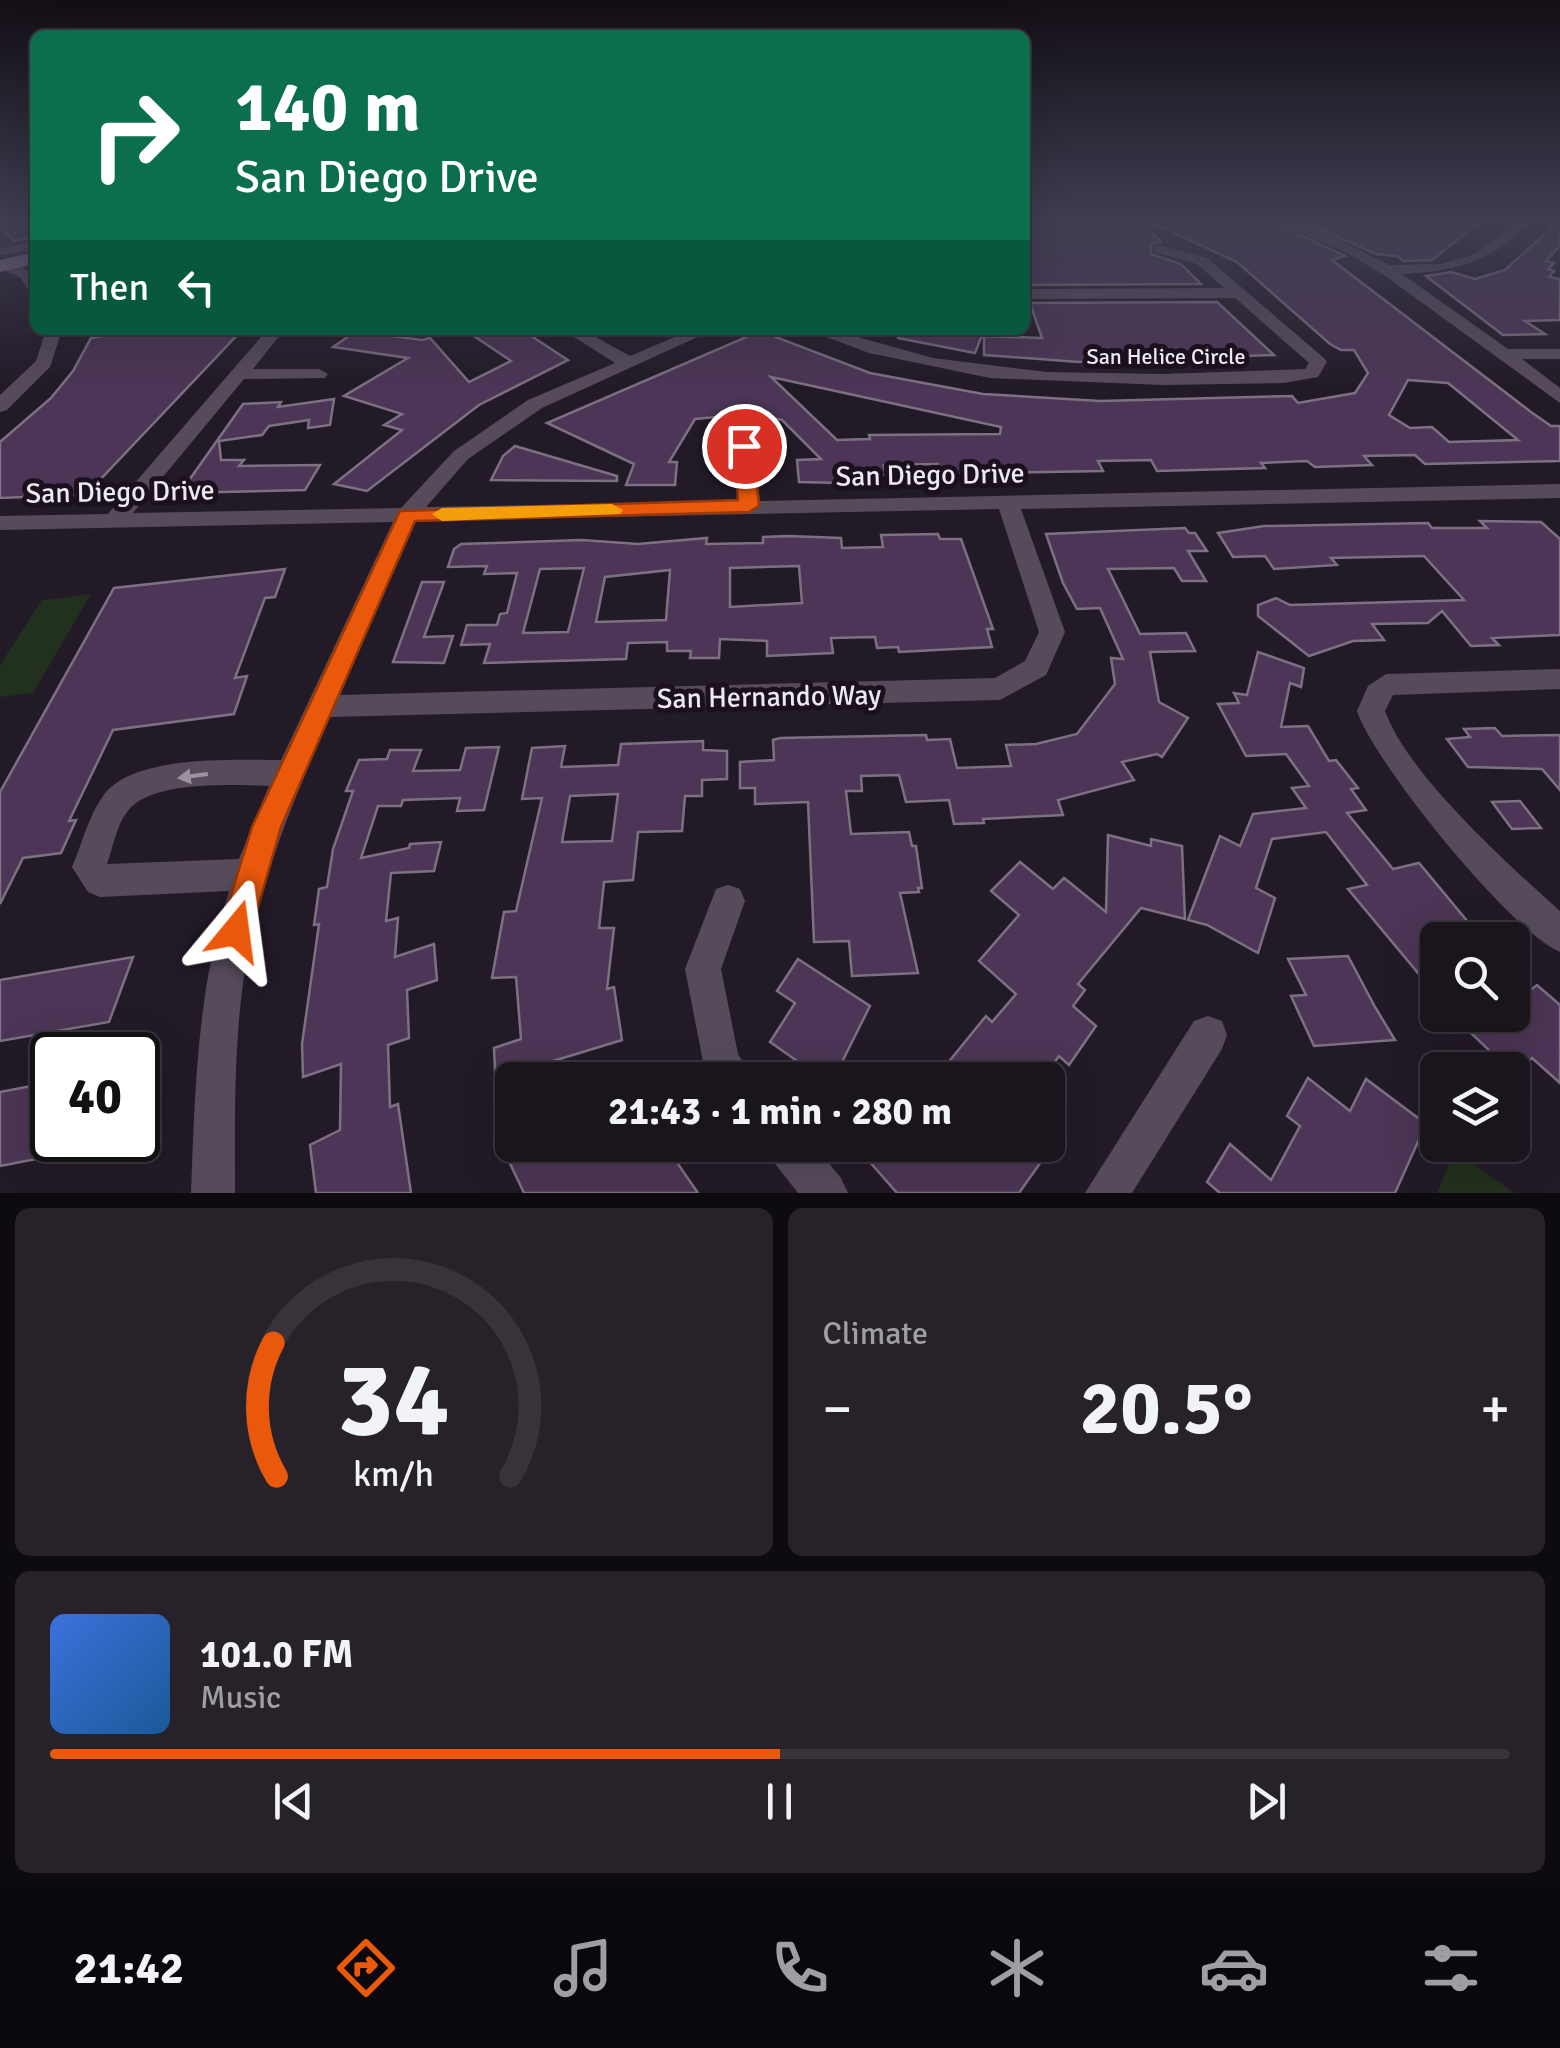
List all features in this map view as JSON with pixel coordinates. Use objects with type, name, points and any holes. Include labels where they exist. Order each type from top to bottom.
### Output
[{"type":"street","name":"San Helice Circle","points":[[830,335],[881,354],[976,374],[1072,380],[1284,378],[1312,373],[1318,362],[1220,276]]},
{"type":"street","points":[[1392,276],[1560,397]]},
{"type":"street","points":[[1030,294],[1241,293]]},
{"type":"street","points":[[4,400],[44,363],[52,335]]},
{"type":"street","points":[[114,521],[272,335]]},
{"type":"street","points":[[580,335],[626,362]]},
{"type":"street","points":[[213,1193],[217,1054],[228,959],[252,874],[266,827],[407,515],[461,455],[535,404],[694,335]]},
{"type":"street","points":[[1502,354],[1560,354]]},
{"type":"street","points":[[242,374],[319,374]]},
{"type":"street","points":[[744,446],[749,506]]},
{"type":"street","name":"San Diego Drive","points":[[0,523],[1560,491]]},
{"type":"street","name":"San Hernando Way","points":[[321,706],[1000,689],[1036,668],[1052,632],[1008,503]]},
{"type":"street","points":[[1560,680],[1386,685],[1376,695],[1370,711],[1377,730],[1446,820],[1489,868],[1560,934]]},
{"type":"street","points":[[252,874],[100,881],[89,867],[118,798],[142,784],[220,772],[291,773]]},
{"type":"street","points":[[720,1062],[703,970],[728,901]]},
{"type":"street","points":[[1107,1193],[1208,1034]]},
{"type":"street","points":[[801,1162],[826,1193]]},
{"type":"green space","points":[[91,594],[33,693],[0,697],[0,665],[42,600]]},
{"type":"green space","points":[[1450,1162],[1471,1162],[1514,1193],[1437,1193]]},
{"type":"building","points":[[1030,276],[1193,276],[1201,284],[1030,285]]},
{"type":"building","points":[[1253,276],[1353,276],[1531,412],[1551,426],[1560,426],[1560,461],[1425,464],[1415,455],[1364,456],[1372,465],[1315,467],[1307,461],[1261,463],[1265,468],[1157,471],[1151,460],[1098,461],[1103,471],[941,474],[938,464],[884,465],[886,475],[857,476],[858,481],[799,482],[797,460],[821,459],[782,420],[750,414],[695,419],[669,462],[677,462],[675,485],[626,485],[634,464],[547,423],[751,335],[770,335],[870,373],[983,394],[1100,401],[1292,396],[1298,403],[1355,393],[1368,373],[1354,350],[1341,350]],"holes":[[[771,377],[1001,427],[1000,434],[869,435],[870,439],[837,440]],[[1408,380],[1448,383],[1518,440],[1449,442],[1432,427],[1410,428],[1389,415]]]},
{"type":"building","points":[[1426,276],[1475,279],[1550,276],[1560,279],[1560,320],[1525,321],[1545,334],[1503,335]]},
{"type":"building","points":[[1217,302],[1274,355],[1079,362],[984,355],[984,336],[1042,338],[1030,303]]},
{"type":"building","points":[[237,335],[96,484],[89,484],[78,495],[0,498],[0,442],[51,398],[73,371],[91,338]]},
{"type":"building","points":[[350,335],[430,338],[469,382],[511,361],[472,335],[530,335],[568,360],[479,405],[367,491],[334,484],[402,430],[384,425],[402,414],[344,396],[408,358],[333,347]]},
{"type":"building","points":[[898,335],[982,335],[975,353],[898,338]]},
{"type":"building","points":[[334,399],[330,425],[308,428],[309,420],[269,426],[262,435],[219,441],[221,460],[244,460],[239,466],[320,465],[305,490],[180,493],[243,404],[281,402],[278,407]]},
{"type":"building","points":[[515,446],[617,476],[617,481],[491,480],[503,456]]},
{"type":"building","points":[[1480,521],[1541,522],[1560,539],[1560,635],[1492,638],[1499,645],[1471,646],[1442,611],[1428,623],[1372,624],[1384,640],[1353,641],[1309,656],[1258,616],[1258,605],[1276,598],[1290,605],[1464,600],[1424,556],[1331,558],[1337,565],[1274,569],[1265,556],[1233,557],[1218,533],[1264,526],[1428,523],[1432,528],[1487,528]]},
{"type":"building","points":[[1185,528],[1195,533],[1207,551],[1188,551],[1206,581],[1182,581],[1174,568],[1108,569],[1140,634],[1186,633],[1195,651],[1150,652],[1159,702],[1188,718],[1162,757],[1157,754],[1122,762],[1134,780],[1058,800],[1063,815],[983,819],[984,823],[954,824],[949,800],[906,802],[899,775],[861,776],[862,791],[846,791],[851,834],[909,832],[912,846],[916,846],[922,888],[918,888],[919,892],[900,893],[918,973],[852,976],[849,941],[814,942],[808,802],[755,804],[755,788],[740,788],[740,762],[774,760],[773,740],[780,738],[926,735],[927,740],[950,739],[957,768],[1011,766],[1006,745],[1036,744],[1077,734],[1115,684],[1111,658],[1123,659],[1100,608],[1077,609],[1063,583],[1046,534]]},
{"type":"building","points":[[938,534],[940,539],[961,539],[993,629],[987,629],[992,647],[899,652],[898,647],[877,648],[875,637],[831,638],[833,653],[767,656],[767,641],[720,639],[719,658],[690,658],[691,651],[667,651],[667,642],[628,643],[626,659],[484,663],[490,644],[461,645],[467,625],[497,625],[500,614],[507,613],[517,573],[484,574],[487,566],[448,567],[454,549],[461,544],[582,540],[638,544],[707,538],[706,544],[763,543],[763,537],[788,536],[841,538],[842,548],[883,547],[881,535]],"holes":[[[799,566],[802,603],[730,607],[730,568]],[[584,568],[568,632],[523,633],[540,569]],[[670,570],[666,620],[596,622],[605,577]]]},
{"type":"building","points":[[285,569],[275,597],[265,598],[235,678],[247,676],[234,714],[113,730],[69,821],[76,820],[61,853],[23,858],[0,904],[0,792],[114,588]]},
{"type":"building","points":[[422,582],[444,582],[424,637],[453,636],[444,663],[393,662]]},
{"type":"building","points":[[1258,652],[1304,668],[1301,687],[1290,683],[1281,727],[1308,726],[1329,761],[1336,760],[1358,788],[1351,789],[1366,810],[1347,813],[1393,869],[1419,863],[1468,922],[1420,922],[1420,975],[1348,889],[1367,885],[1326,832],[1272,839],[1256,888],[1275,898],[1258,953],[1207,925],[1188,920],[1220,836],[1240,846],[1253,814],[1306,808],[1292,788],[1309,786],[1286,754],[1246,756],[1218,704],[1239,703],[1234,693],[1247,695]]},
{"type":"building","points":[[1495,728],[1502,736],[1560,735],[1560,790],[1542,769],[1468,767],[1447,739],[1470,737],[1464,729]]},
{"type":"building","points":[[703,741],[703,750],[727,751],[727,779],[702,780],[702,796],[685,796],[682,831],[638,832],[633,880],[604,882],[599,928],[614,928],[607,989],[614,987],[622,1040],[550,1062],[495,1062],[495,1071],[494,1048],[521,1039],[516,977],[492,978],[504,912],[516,911],[542,798],[522,799],[532,748],[565,746],[561,767],[618,765],[621,744]],"holes":[[[618,794],[612,841],[562,842],[570,796]]]},
{"type":"building","points":[[499,747],[484,810],[457,811],[460,798],[403,800],[401,806],[378,806],[361,858],[409,848],[410,844],[441,842],[434,871],[391,873],[386,921],[398,918],[395,957],[434,944],[437,980],[407,990],[409,1038],[388,1045],[390,1107],[398,1104],[411,1193],[316,1193],[310,1145],[340,1130],[341,1064],[303,1077],[302,1044],[319,924],[314,925],[319,889],[327,887],[333,849],[353,791],[346,791],[359,760],[387,759],[390,750],[421,750],[413,771],[460,770],[466,748]]},
{"type":"building","points":[[1520,801],[1541,828],[1512,829],[1492,802]]},
{"type":"building","points":[[1108,835],[1151,846],[1151,839],[1182,846],[1185,919],[1141,908],[1078,984],[1085,990],[1073,1006],[1096,1026],[1069,1065],[1059,1056],[1054,1062],[949,1062],[986,1016],[992,1022],[1016,994],[979,961],[1019,915],[991,891],[1020,862],[1053,889],[1064,878],[1106,912]]},
{"type":"building","points":[[1348,956],[1395,1040],[1314,1046],[1291,996],[1306,995],[1288,959]]},
{"type":"building","points":[[133,957],[109,1022],[30,1032],[30,1036],[0,1041],[0,980]]},
{"type":"building","points":[[798,959],[870,1006],[842,1062],[798,1062],[770,1042],[795,1003],[777,991]]},
{"type":"building","points":[[1537,985],[1560,1005],[1560,1083],[1530,1060],[1530,1052],[1491,1052],[1470,1032],[1530,1032],[1530,990]]},
{"type":"building","points":[[1308,1078],[1350,1111],[1366,1079],[1420,1120],[1420,1137],[1395,1193],[1220,1193],[1207,1182],[1230,1144],[1271,1180],[1300,1126],[1287,1116]]},
{"type":"building","points":[[30,1086],[30,1160],[0,1166],[0,1092]]},
{"type":"building","points":[[509,1162],[677,1162],[698,1193],[524,1193]]},
{"type":"building","points":[[870,1162],[1041,1162],[1019,1193],[897,1193]]},
{"type":"slow traffic","points":[[442,514],[612,510]]},
{"type":"route","points":[[236,931],[266,827],[407,515],[749,506],[744,446]]}]
